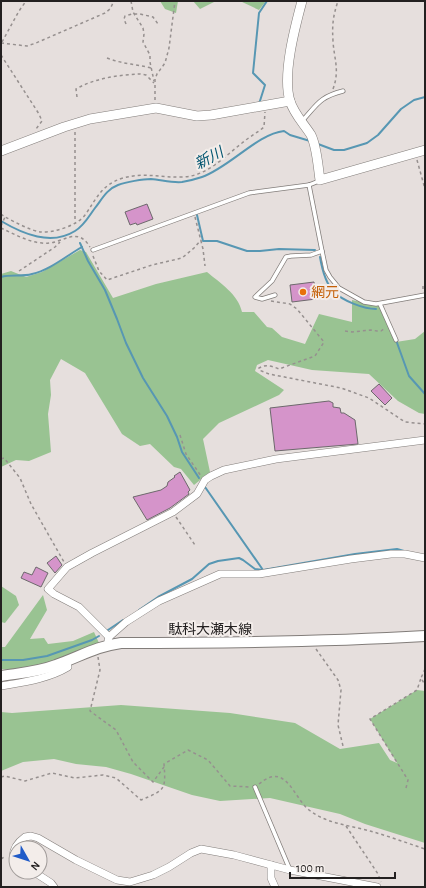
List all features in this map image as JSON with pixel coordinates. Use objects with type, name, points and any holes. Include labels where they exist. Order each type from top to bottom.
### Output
[{"type":"main road","name":"駄科大瀬木線","points":[[1,676],[34,672],[68,661],[104,643],[222,643],[425,636]]},
{"type":"street","points":[[302,1],[288,65],[290,101],[301,122],[311,136],[320,180],[425,150]]},
{"type":"street","points":[[1,151],[64,127],[90,119],[156,108],[197,116],[211,116],[290,101]]},
{"type":"street","points":[[425,440],[276,459],[224,470],[205,480],[197,494],[173,512],[67,567],[48,589],[54,594],[79,607],[104,643],[126,622],[159,601],[220,574],[259,574],[391,554],[404,554],[425,558]]},
{"type":"street","points":[[1,686],[35,680],[61,671],[68,666],[68,661]]},
{"type":"street","points":[[22,840],[24,837],[31,836],[42,840]]},
{"type":"street","points":[[48,844],[108,877],[130,882],[153,875],[169,867],[192,852],[201,849],[234,855],[290,870],[377,887]]},
{"type":"street","points":[[271,865],[271,878],[275,887]]},
{"type":"street","points":[[47,880],[52,883],[54,887]]},
{"type":"lane","points":[[301,122],[316,104],[332,94],[343,91]]},
{"type":"lane","points":[[93,250],[249,193],[309,185],[320,180]]},
{"type":"lane","points":[[309,185],[326,270],[339,288],[364,302],[380,304],[425,295]]},
{"type":"lane","points":[[275,295],[262,299],[257,298],[256,295],[272,281],[286,257],[310,255],[322,251]]},
{"type":"lane","points":[[380,304],[396,340]]},
{"type":"lane","points":[[255,787],[290,870]]},
{"type":"path","points":[[26,1],[1,43],[27,46],[36,43],[105,13],[110,9],[114,1]]},
{"type":"path","points":[[131,1],[135,14],[143,28],[143,42],[150,55],[151,68],[155,84],[156,108]]},
{"type":"path","points":[[155,84],[157,74],[165,63],[171,42],[175,1]]},
{"type":"path","points":[[332,94],[337,73],[332,21],[338,1]]},
{"type":"path","points":[[126,24],[124,19],[125,16],[135,14],[153,17],[158,24]]},
{"type":"path","points":[[1,55],[39,114],[42,121],[35,130]]},
{"type":"path","points":[[107,58],[128,65],[151,68]]},
{"type":"path","points":[[77,97],[76,89],[88,83],[103,79],[140,74],[146,75],[155,84]]},
{"type":"path","points":[[1,214],[42,232],[51,232],[69,227],[80,220],[100,192],[109,184],[123,178],[144,174],[182,177],[195,176],[213,167],[264,126],[265,106]]},
{"type":"path","points":[[75,131],[75,222]]},
{"type":"path","points":[[414,152],[425,189]]},
{"type":"path","points":[[194,213],[201,240],[205,266]]},
{"type":"path","points":[[5,217],[1,227],[15,235],[41,243],[50,244],[72,236],[81,237],[93,250],[93,258],[99,271],[107,280],[152,264],[182,258],[201,240]]},
{"type":"path","points":[[19,271],[55,247],[61,240]]},
{"type":"path","points":[[262,299],[290,304],[324,342],[315,356],[279,369],[264,365],[259,370],[269,374],[342,388],[369,398],[405,422],[425,424]]},
{"type":"path","points":[[345,331],[381,331],[389,324]]},
{"type":"path","points":[[180,435],[186,454],[205,480]]},
{"type":"path","points":[[1,459],[4,458],[20,478],[31,504],[67,567]]},
{"type":"path","points":[[173,512],[195,545]]},
{"type":"path","points":[[309,641],[334,672],[338,680],[341,690],[338,725],[343,746]]},
{"type":"path","points":[[104,643],[100,670],[90,711],[116,730],[132,762],[153,782],[164,767],[164,764],[188,750],[208,760],[230,786],[255,787],[264,780],[276,776],[287,781],[309,810],[331,822],[369,831],[425,849]]},
{"type":"path","points":[[406,788],[408,780],[370,719],[417,690],[425,669]]},
{"type":"path","points":[[422,678],[425,685]]},
{"type":"path","points":[[1,777],[5,776],[25,781],[52,773],[75,778],[103,775],[116,778],[141,800],[160,792],[165,783],[164,767]]},
{"type":"path","points":[[346,825],[378,874],[383,887]]},
{"type":"green space","points":[[160,1],[178,1],[176,13],[165,9]]},
{"type":"green space","points":[[193,1],[216,1],[200,9]]},
{"type":"green space","points":[[240,1],[266,1],[259,10]]},
{"type":"green space","points":[[80,250],[86,252],[113,298],[156,284],[207,272],[233,294],[242,312],[254,312],[267,327],[272,328],[282,337],[305,344],[319,314],[352,322],[352,300],[380,306],[396,342],[415,339],[425,331],[425,414],[419,413],[398,401],[369,374],[312,370],[268,360],[257,365],[255,371],[284,390],[279,395],[219,423],[203,439],[210,472],[194,485],[181,469],[174,467],[150,444],[140,446],[122,434],[85,373],[61,359],[50,380],[51,395],[48,414],[51,452],[29,461],[16,460],[1,467],[1,274],[11,271],[26,277],[42,272]]},
{"type":"green space","points":[[1,586],[16,596],[19,605],[5,623],[1,622]]},
{"type":"green space","points":[[43,595],[47,610],[30,639],[44,638],[48,644],[73,641],[94,632],[99,643],[52,662],[27,668],[1,669],[1,647],[5,647]]},
{"type":"green space","points":[[417,690],[425,691],[425,843],[365,824],[340,814],[270,798],[220,801],[192,795],[106,767],[76,764],[54,759],[23,762],[1,771],[1,712],[12,713],[121,705],[230,713],[295,723],[340,749],[379,743],[390,760],[397,763],[370,719]]},
{"type":"building","points":[[147,204],[153,219],[137,225],[136,223],[130,225],[125,212]]},
{"type":"building","name":"網元","points":[[314,282],[316,299],[292,302],[290,285]]},
{"type":"building","points":[[379,384],[392,398],[385,405],[371,391]]},
{"type":"building","points":[[329,401],[333,403],[333,407],[340,408],[341,413],[344,413],[355,420],[358,444],[275,451],[270,408]]},
{"type":"building","points":[[180,472],[190,490],[188,492],[189,494],[170,508],[147,520],[133,497],[161,490],[167,486],[168,482],[175,477],[174,476]]},
{"type":"building","points":[[56,556],[62,565],[55,573],[47,563]]},
{"type":"building","points":[[36,567],[48,573],[41,587],[21,578],[24,572],[32,575]]},
{"type":"waterway","points":[[259,104],[265,85],[253,73],[259,13],[267,1]]},
{"type":"waterway","name":"新川","points":[[318,144],[334,150],[344,150],[367,143],[378,135],[401,109],[414,100],[425,97]]},
{"type":"waterway","name":"新川","points":[[1,221],[28,234],[47,238],[56,238],[75,231],[81,226],[105,195],[118,185],[148,179],[182,182],[202,177],[223,166],[254,144],[274,133],[284,131],[290,135],[310,141]]},
{"type":"waterway","points":[[197,215],[203,241],[217,241],[247,251],[279,249],[315,250]]},
{"type":"waterway","points":[[80,243],[88,261],[105,290],[126,343],[143,378],[167,416],[182,452],[199,478]]},
{"type":"waterway","points":[[1,277],[28,275],[39,272],[52,266],[82,247]]},
{"type":"waterway","points":[[320,257],[326,280],[334,292],[354,304],[366,308],[376,309]]},
{"type":"waterway","points":[[396,340],[409,376],[425,394]]},
{"type":"waterway","points":[[205,487],[263,570]]},
{"type":"waterway","points":[[139,610],[158,597],[192,579],[209,564],[218,561],[239,558],[255,569],[263,570],[355,554],[397,549],[404,551]]},
{"type":"waterway","points":[[105,632],[123,620]]},
{"type":"waterway","points":[[1,660],[23,660],[47,656],[92,640],[99,636]]},
{"type":"place","name":"網元","points":[[303,292]]}]
